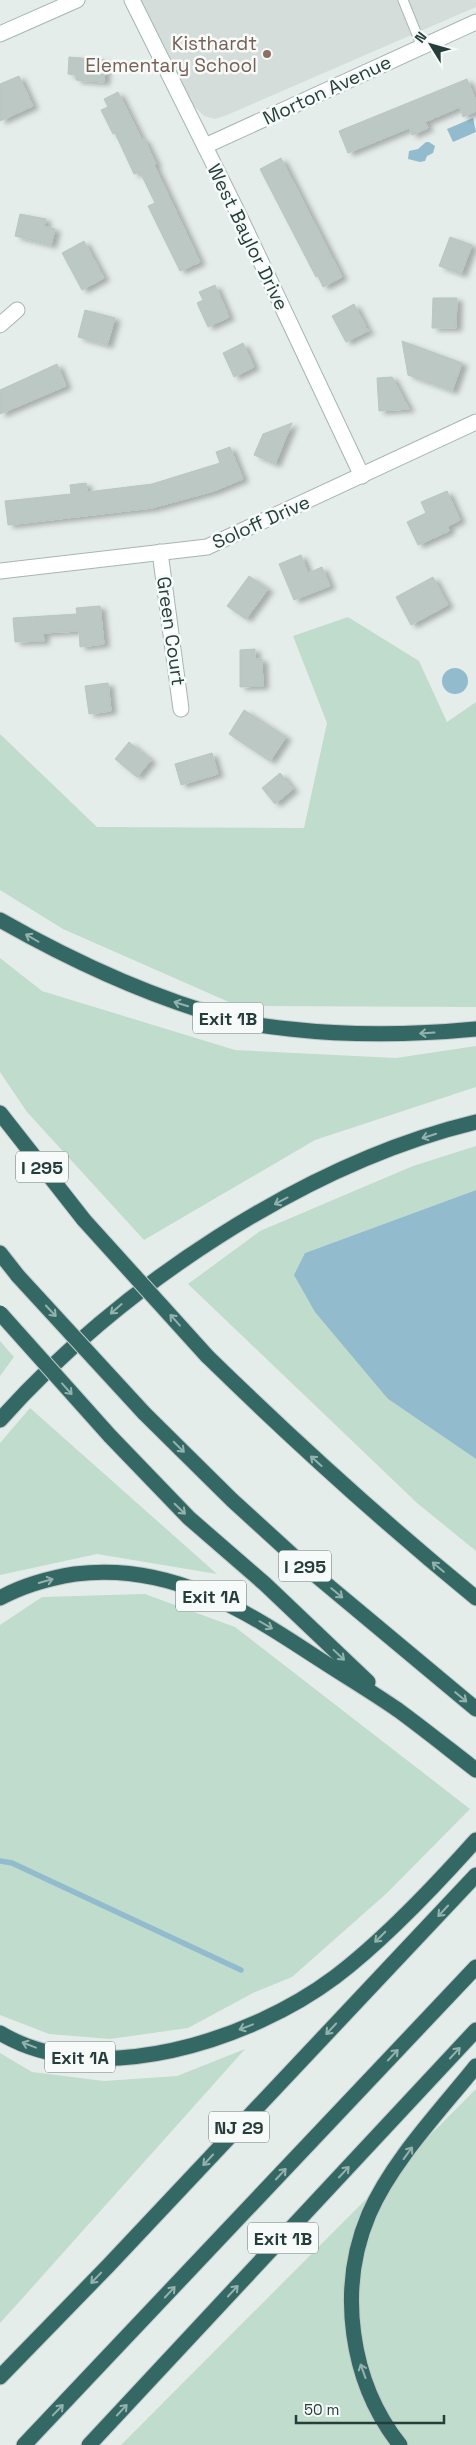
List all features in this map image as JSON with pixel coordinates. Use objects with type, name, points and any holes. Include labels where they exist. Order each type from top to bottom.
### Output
[{"type":"highway","name":"Exit 1B","points":[[0,920],[49,948],[109,976],[171,1000],[235,1020],[317,1032],[371,1035],[425,1034],[476,1029]]},
{"type":"highway","name":"I 295","points":[[0,1113],[84,1220],[207,1356],[291,1438],[358,1499],[476,1598]]},
{"type":"highway","points":[[0,1420],[56,1363],[120,1305],[206,1244],[273,1205],[333,1174],[395,1147],[476,1122]]},
{"type":"highway","name":"I 295","points":[[0,1253],[18,1276],[144,1413],[232,1500],[301,1563],[476,1709]]},
{"type":"highway","points":[[0,1313],[146,1476],[189,1518],[264,1584],[397,1710],[476,1770]]},
{"type":"highway","name":"Exit 1A","points":[[0,1598],[54,1578],[95,1572],[125,1572],[163,1578],[229,1604],[270,1627],[397,1710]]},
{"type":"highway","name":"Exit 1A","points":[[0,2033],[37,2048],[71,2056],[104,2059],[163,2053],[225,2035],[263,2020],[299,2001],[333,1979],[371,1947],[476,1840]]},
{"type":"highway","name":"NJ 29","points":[[0,2377],[108,2266],[476,1875]]},
{"type":"highway","points":[[24,2445],[476,1967]]},
{"type":"highway","name":"Exit 1B","points":[[89,2445],[476,2030]]},
{"type":"highway","points":[[400,2445],[386,2426],[375,2404],[356,2346],[351,2313],[358,2249],[369,2214],[388,2180],[476,2066]]},
{"type":"street","points":[[0,34],[77,0]]},
{"type":"street","name":"West Baylor Drive","points":[[132,0],[205,146],[362,476]]},
{"type":"street","name":"Morton Avenue","points":[[205,146],[476,22]]},
{"type":"street","points":[[0,325],[17,310]]},
{"type":"street","name":"Soloff Drive","points":[[0,571],[207,546],[476,422]]},
{"type":"street","name":"Green Court","points":[[160,552],[181,709]]},
{"type":"lane","points":[[404,0],[422,46]]},
{"type":"shaded area","name":"Kisthardt Elementary School","points":[[139,0],[476,0],[476,7],[215,119],[204,116],[189,101]]},
{"type":"green space","points":[[348,617],[419,661],[447,722],[476,702],[476,1007],[238,1006],[63,929],[0,890],[0,734],[97,827],[304,828],[327,723],[293,636]]},
{"type":"green space","points":[[0,958],[42,991],[235,1050],[396,1058],[476,1046],[476,1087],[315,1140],[144,1240],[27,1112],[0,1072]]},
{"type":"green space","points":[[476,1146],[476,1190],[305,1253],[388,1399],[476,1459],[476,1551],[417,1503],[188,1284],[260,1231],[413,1166]]},
{"type":"green space","points":[[0,1341],[14,1357],[0,1376]]},
{"type":"green space","points":[[30,1408],[217,1574],[97,1554],[0,1575],[0,1443]]},
{"type":"green space","points":[[145,1594],[235,1627],[470,1809],[387,1893],[292,1977],[253,1993],[188,2028],[110,2039],[49,2034],[0,2015],[0,1625],[42,1597]]},
{"type":"green space","points":[[245,2049],[0,2323],[0,2053],[32,2072],[104,2081],[177,2076]]},
{"type":"green space","points":[[476,2089],[476,2445],[121,2445]]},
{"type":"water","points":[[473,118],[476,132],[453,142],[447,129]]},
{"type":"water","points":[[426,142],[435,146],[433,153],[427,156],[425,161],[420,162],[408,159],[409,151],[418,149]]},
{"type":"water","points":[[455,668],[464,672],[468,681],[464,690],[455,694],[446,690],[442,681],[446,672]]},
{"type":"water","points":[[476,1190],[476,1459],[388,1399],[315,1312],[294,1275],[305,1253]]},
{"type":"building","points":[[69,57],[106,60],[104,82],[76,80],[76,75],[68,74]]},
{"type":"building","points":[[19,76],[33,106],[0,121],[0,84]]},
{"type":"building","points":[[467,79],[476,101],[476,111],[463,117],[460,107],[425,122],[428,128],[412,135],[409,128],[348,153],[339,131]]},
{"type":"building","points":[[118,92],[142,140],[144,139],[156,164],[154,165],[200,262],[180,271],[148,206],[155,203],[140,172],[134,174],[115,133],[113,134],[101,110],[108,107],[104,99]]},
{"type":"building","points":[[281,158],[342,277],[323,287],[260,169]]},
{"type":"building","points":[[20,214],[46,219],[44,226],[55,229],[51,245],[15,236]]},
{"type":"building","points":[[450,237],[472,245],[461,274],[439,266]]},
{"type":"building","points":[[84,241],[104,278],[82,290],[62,253]]},
{"type":"building","points":[[215,285],[229,317],[208,327],[197,303],[203,300],[199,292]]},
{"type":"building","points":[[433,298],[457,298],[456,328],[432,328]]},
{"type":"building","points":[[354,304],[366,327],[361,327],[370,330],[346,342],[332,316]]},
{"type":"building","points":[[85,310],[115,318],[107,345],[78,337]]},
{"type":"building","points":[[402,341],[462,363],[452,391],[408,375]]},
{"type":"building","points":[[243,343],[254,367],[234,377],[223,353]]},
{"type":"building","points":[[57,364],[66,386],[0,414],[0,390]]},
{"type":"building","points":[[392,377],[409,409],[379,411],[377,378]]},
{"type":"building","points":[[292,423],[275,464],[254,455],[263,434]]},
{"type":"building","points":[[230,447],[243,479],[214,491],[152,508],[8,525],[5,501],[71,494],[70,485],[86,483],[87,492],[152,484],[220,463],[216,452]]},
{"type":"building","points":[[447,491],[460,520],[448,526],[449,531],[418,545],[407,522],[426,513],[421,502]]},
{"type":"building","points":[[301,555],[308,573],[322,567],[330,586],[294,600],[279,564]]},
{"type":"building","points":[[249,576],[268,589],[246,619],[227,606]]},
{"type":"building","points":[[433,577],[448,605],[411,625],[396,597]]},
{"type":"building","points":[[100,606],[104,644],[80,647],[79,631],[43,633],[44,641],[15,642],[13,618],[77,614],[76,608]]},
{"type":"building","points":[[255,649],[255,659],[262,659],[263,686],[240,687],[240,650]]},
{"type":"building","points":[[108,683],[111,711],[89,714],[85,686]]},
{"type":"building","points":[[244,710],[286,737],[270,761],[229,734]]},
{"type":"building","points":[[129,742],[151,760],[137,777],[115,759]]},
{"type":"building","points":[[212,753],[218,774],[181,785],[175,764]]},
{"type":"building","points":[[280,773],[293,789],[275,804],[262,788]]},
{"type":"waterway","points":[[0,1861],[12,1863],[241,1970]]},
{"type":"place","name":"Kisthardt Elementary School","points":[[267,54]]}]
